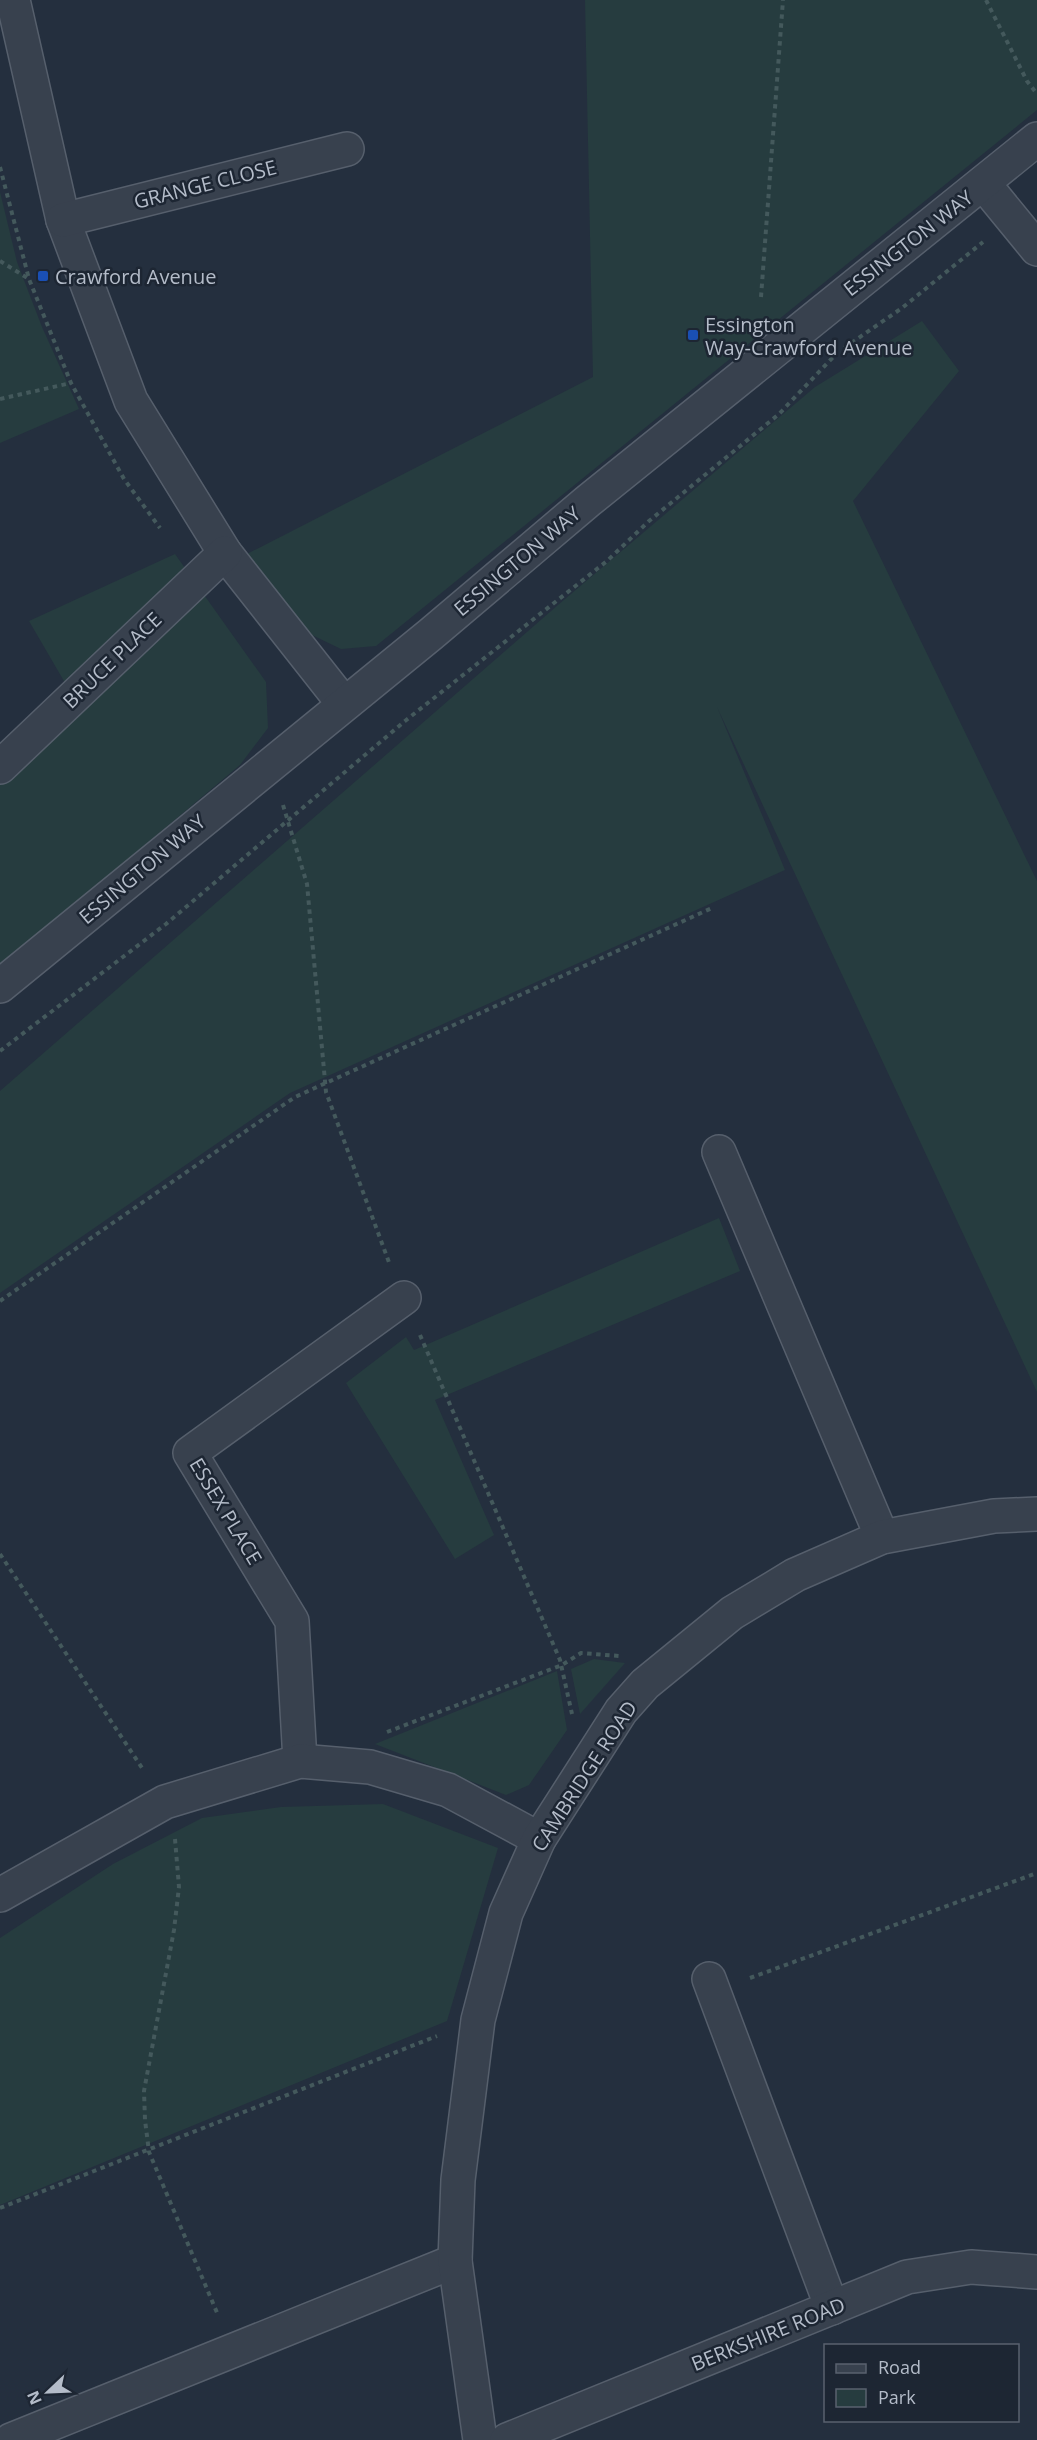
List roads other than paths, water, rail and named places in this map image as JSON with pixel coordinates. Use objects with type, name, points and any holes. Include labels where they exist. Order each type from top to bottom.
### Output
[{"type":"street","points":[[13,0],[63,220],[131,401],[225,553],[344,704]]},
{"type":"street","name":"ESSINGTON WAY","points":[[0,986],[588,501],[1037,139]]},
{"type":"street","name":"GRANGE CLOSE","points":[[63,220],[347,149]]},
{"type":"street","points":[[983,183],[1037,249]]},
{"type":"street","name":"BRUCE PLACE","points":[[0,767],[225,553]]},
{"type":"street","points":[[719,1152],[882,1537]]},
{"type":"street","name":"ESSEX PLACE","points":[[300,1761],[292,1621],[190,1453],[404,1298]]},
{"type":"street","name":"CAMBRIDGE ROAD","points":[[480,2440],[455,2261],[458,2180],[478,2020],[506,1913],[539,1839],[621,1711],[645,1684],[732,1613],[795,1575],[882,1537],[994,1516],[1037,1514]]},
{"type":"street","points":[[1,1892],[165,1802],[300,1761],[370,1767],[448,1790],[539,1839]]},
{"type":"street","points":[[711,1985],[832,2308]]},
{"type":"street","points":[[11,2440],[455,2261]]},
{"type":"street","name":"BERKSHIRE ROAD","points":[[507,2440],[907,2277],[971,2267],[1037,2272]]},
{"type":"place","name":"Crawford Avenue","points":[[43,276]]},
{"type":"place","name":"Essington Way-Crawford Avenue","points":[[693,335]]}]
